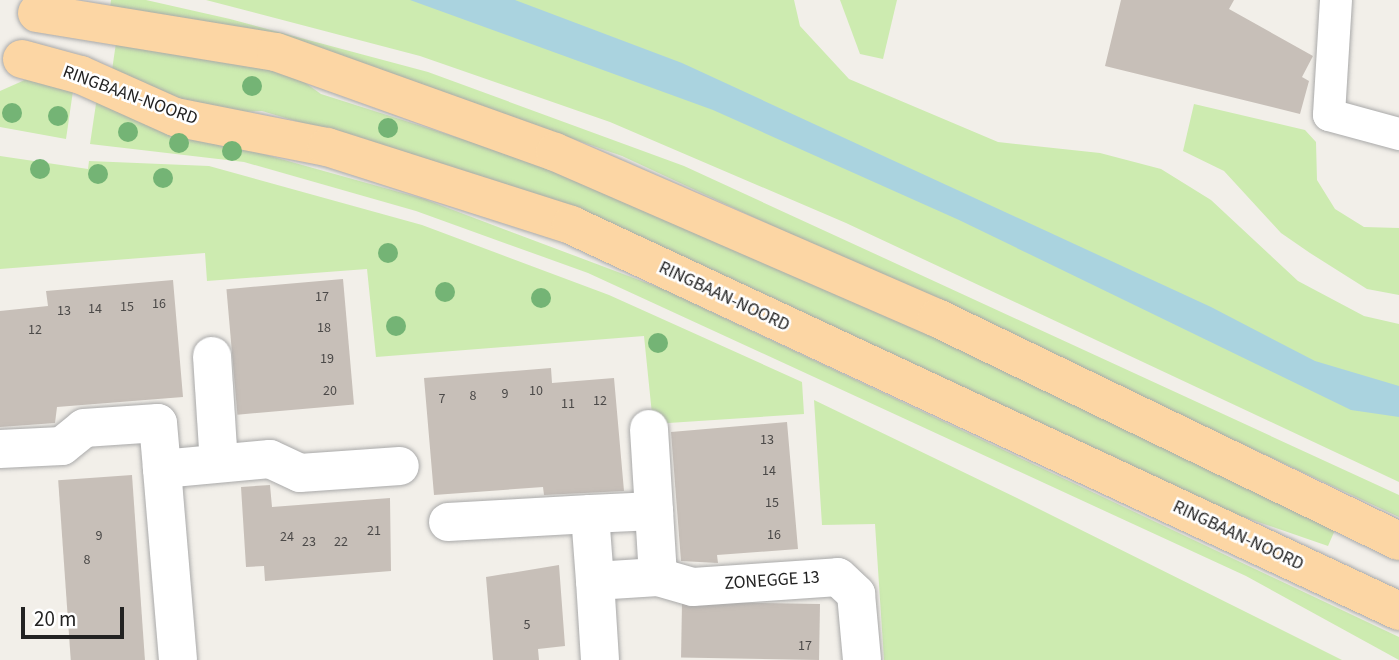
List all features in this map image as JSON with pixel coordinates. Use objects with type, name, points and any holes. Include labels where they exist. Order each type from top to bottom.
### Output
[{"type":"main road","points":[[11,68],[35,6],[276,52],[555,152],[937,318],[1399,541]]},
{"type":"main road","name":"RINGBAAN-NOORD","points":[[11,68],[81,75],[175,117],[327,147],[571,225],[1399,611]]},
{"type":"street","points":[[1336,0],[1329,115],[1399,134]]},
{"type":"street","points":[[212,356],[219,463]]},
{"type":"street","points":[[0,449],[62,446],[84,428],[158,423],[178,660]]},
{"type":"street","points":[[649,429],[658,577]]},
{"type":"street","points":[[162,469],[270,459],[300,473],[400,466]]},
{"type":"street","points":[[448,522],[654,511]]},
{"type":"street","points":[[590,514],[600,660]]},
{"type":"street","name":"ZONEGGE 13","points":[[595,581],[658,577],[693,587],[838,577],[856,594],[862,660]]},
{"type":"green space","points":[[111,0],[146,0],[230,19],[428,72],[684,166],[1399,495],[1399,517],[622,156],[399,78],[109,17]]},
{"type":"green space","points":[[206,0],[794,0],[800,26],[849,79],[998,142],[1100,153],[1161,169],[1211,200],[1298,281],[1364,316],[1399,324],[1399,482],[846,223],[610,122],[420,56]]},
{"type":"green space","points":[[840,0],[897,0],[883,59],[860,54]]},
{"type":"green space","points":[[117,36],[280,65],[321,94],[525,159],[909,325],[1335,530],[1328,546],[1226,511],[694,262],[440,164],[262,111],[214,113],[111,77]]},
{"type":"green space","points":[[27,79],[74,84],[66,139],[0,127],[0,91]]},
{"type":"green space","points":[[97,97],[191,134],[424,199],[663,289],[1399,637],[1399,660],[1246,576],[588,273],[416,211],[244,162],[90,144]]},
{"type":"green space","points":[[1194,104],[1305,130],[1316,142],[1317,180],[1335,209],[1364,227],[1399,228],[1399,295],[1367,289],[1310,253],[1281,233],[1224,171],[1183,151]]},
{"type":"green space","points":[[0,156],[88,169],[89,161],[209,166],[422,225],[609,295],[802,382],[804,414],[653,424],[644,336],[376,357],[367,269],[207,281],[205,253],[0,269]]},
{"type":"green space","points":[[814,400],[1342,660],[884,660],[875,524],[822,525]]},
{"type":"water","points":[[410,0],[515,0],[682,63],[1211,307],[1315,361],[1399,386],[1399,417],[1351,410],[959,220],[713,110]]},
{"type":"building","points":[[1121,0],[1234,0],[1229,9],[1313,56],[1302,77],[1309,81],[1300,114],[1105,66]]},
{"type":"building","points":[[343,279],[354,405],[237,415],[226,289]]},
{"type":"building","points":[[173,280],[183,397],[57,407],[55,423],[0,427],[0,311],[48,306],[46,291]]},
{"type":"building","points":[[551,368],[552,383],[614,378],[624,491],[544,495],[543,487],[434,495],[424,378]]},
{"type":"building","points":[[787,422],[798,549],[717,555],[718,563],[681,561],[671,432]]},
{"type":"building","points":[[132,475],[145,660],[71,660],[58,480]]},
{"type":"building","points":[[270,485],[272,507],[390,498],[391,571],[265,581],[264,566],[246,567],[241,487]]},
{"type":"building","points":[[559,565],[565,646],[538,649],[539,660],[493,660],[486,577]]},
{"type":"building","points":[[682,602],[820,604],[819,660],[681,658]]}]
